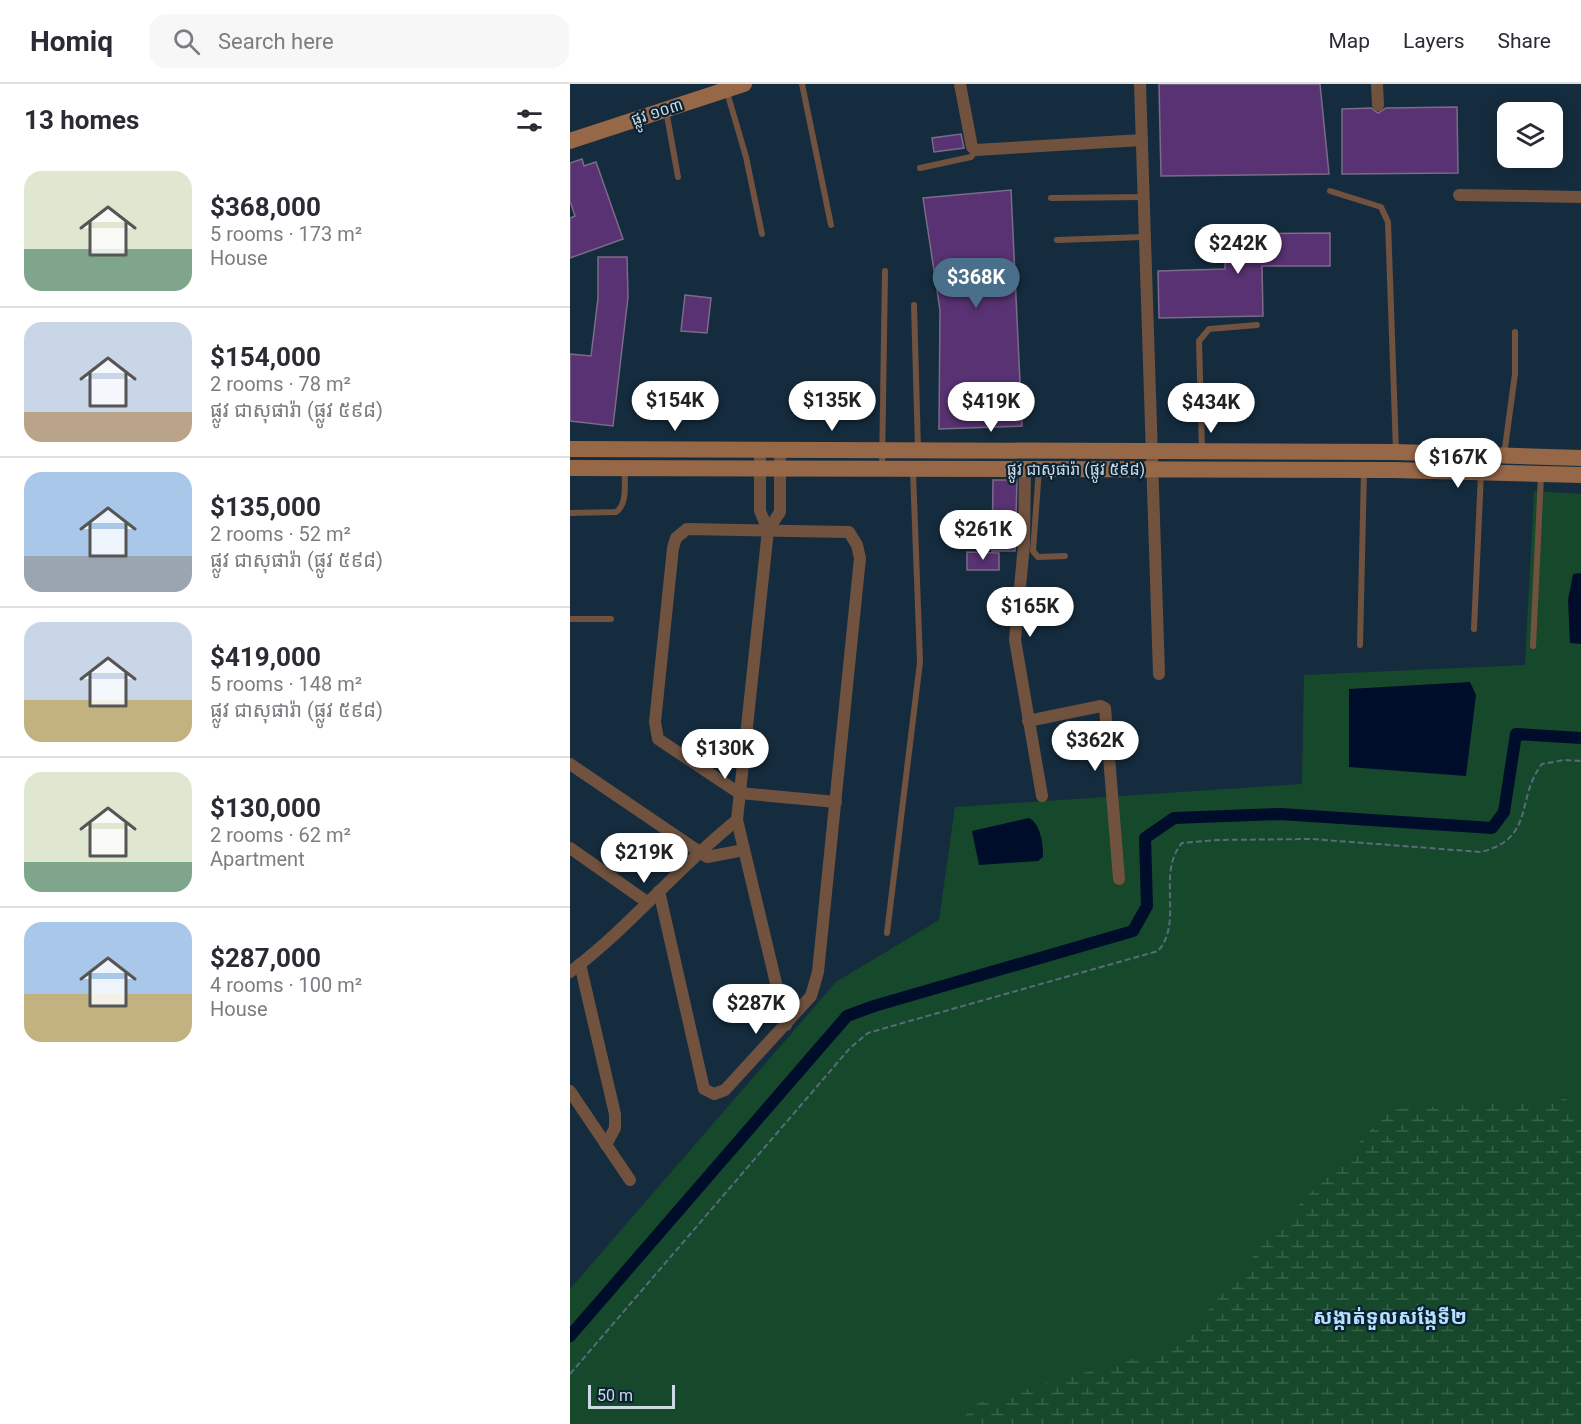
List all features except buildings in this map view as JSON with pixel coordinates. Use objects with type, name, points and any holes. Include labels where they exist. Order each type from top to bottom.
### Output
[{"type":"main road","name":"ផ្លូវ ១០៣","points":[[570,141],[744,84]]},
{"type":"main road","name":"ផ្លូវ ជាសុផារ៉ា (ផ្លូវ ៥៩៨)","points":[[570,449],[1396,452],[1581,458]]},
{"type":"main road","points":[[954,468],[955,450]]},
{"type":"main road","points":[[1436,453],[1436,471]]},
{"type":"main road","name":"ផ្លូវ ជាសុផារ៉ា (ផ្លូវ ៥៩៨)","points":[[570,468],[1364,470],[1541,472],[1581,475]]},
{"type":"street","points":[[960,84],[972,147],[976,150],[1142,140]]},
{"type":"street","points":[[1140,84],[1150,451],[1160,674]]},
{"type":"street","points":[[1377,84],[1378,105]]},
{"type":"street","points":[[1459,195],[1581,197]]},
{"type":"street","points":[[760,449],[760,511],[768,530]]},
{"type":"street","points":[[780,449],[780,512],[768,530],[736,820],[786,1025]]},
{"type":"street","points":[[1032,468],[1015,640],[1042,796]]},
{"type":"street","points":[[659,891],[704,1089],[714,1094],[725,1090],[811,996],[818,972],[836,801],[860,558],[857,544],[849,532],[687,530],[676,538],[673,548],[655,731],[658,739],[739,793],[836,801]]},
{"type":"street","points":[[1028,721],[1101,706],[1105,708],[1119,879]]},
{"type":"street","points":[[572,769],[707,857],[744,849]]},
{"type":"street","points":[[606,1145],[615,1128],[615,1114],[575,968],[659,891],[698,851],[736,820]]},
{"type":"street","points":[[570,848],[647,902]]},
{"type":"street","points":[[570,1091],[630,1180]]},
{"type":"lane","points":[[802,84],[831,225]]},
{"type":"lane","points":[[727,90],[746,157],[762,234]]},
{"type":"lane","points":[[666,110],[678,177]]},
{"type":"lane","points":[[920,168],[970,156],[976,150]]},
{"type":"lane","points":[[1330,191],[1382,207],[1388,222],[1396,452]]},
{"type":"lane","points":[[1051,198],[1144,197]]},
{"type":"lane","points":[[1057,240],[1143,237]]},
{"type":"lane","points":[[882,468],[885,271]]},
{"type":"lane","points":[[914,305],[918,450]]},
{"type":"lane","points":[[1203,451],[1199,341],[1209,328],[1257,325]]},
{"type":"lane","points":[[1504,455],[1515,374],[1515,332]]},
{"type":"lane","points":[[570,513],[616,513],[621,509],[624,501],[625,468]]},
{"type":"lane","points":[[886,933],[920,662],[913,468]]},
{"type":"lane","points":[[1032,468],[1033,551],[1038,557],[1065,556]]},
{"type":"lane","points":[[1360,645],[1364,470]]},
{"type":"lane","points":[[1474,629],[1481,472]]},
{"type":"lane","points":[[1533,646],[1541,472]]},
{"type":"lane","points":[[570,619],[611,619]]},
{"type":"path","points":[[570,1374],[850,1048],[868,1034],[1158,951],[1167,937],[1171,869],[1174,855],[1182,843],[1216,840],[1312,839],[1481,852],[1506,842],[1519,828],[1532,778],[1542,764],[1564,760],[1581,761]]},
{"type":"green space","points":[[1534,491],[1581,494],[1581,1424],[570,1424],[570,1289],[836,982],[939,920],[955,807],[1302,784],[1304,675],[1525,665]]},
{"type":"green space","points":[[1566,1099],[1581,1118],[1581,1424],[957,1424],[978,1403],[1179,1346],[1276,1229],[1391,1109]]},
{"type":"water","points":[[1581,573],[1581,644],[1570,643],[1568,600],[1573,574]]},
{"type":"water","points":[[1470,682],[1476,695],[1466,776],[1349,767],[1349,689]]},
{"type":"water","points":[[1029,818],[1039,830],[1043,857],[1038,861],[979,865],[972,831]]},
{"type":"waterway","points":[[570,1336],[847,1016],[874,1006],[1133,931],[1147,906],[1145,838],[1174,818],[1280,814],[1492,828],[1504,812],[1516,734],[1581,738]]},
{"type":"district","name":"សង្កាត់ទួលសង្កែទី២","points":[[1390,1317]]}]
